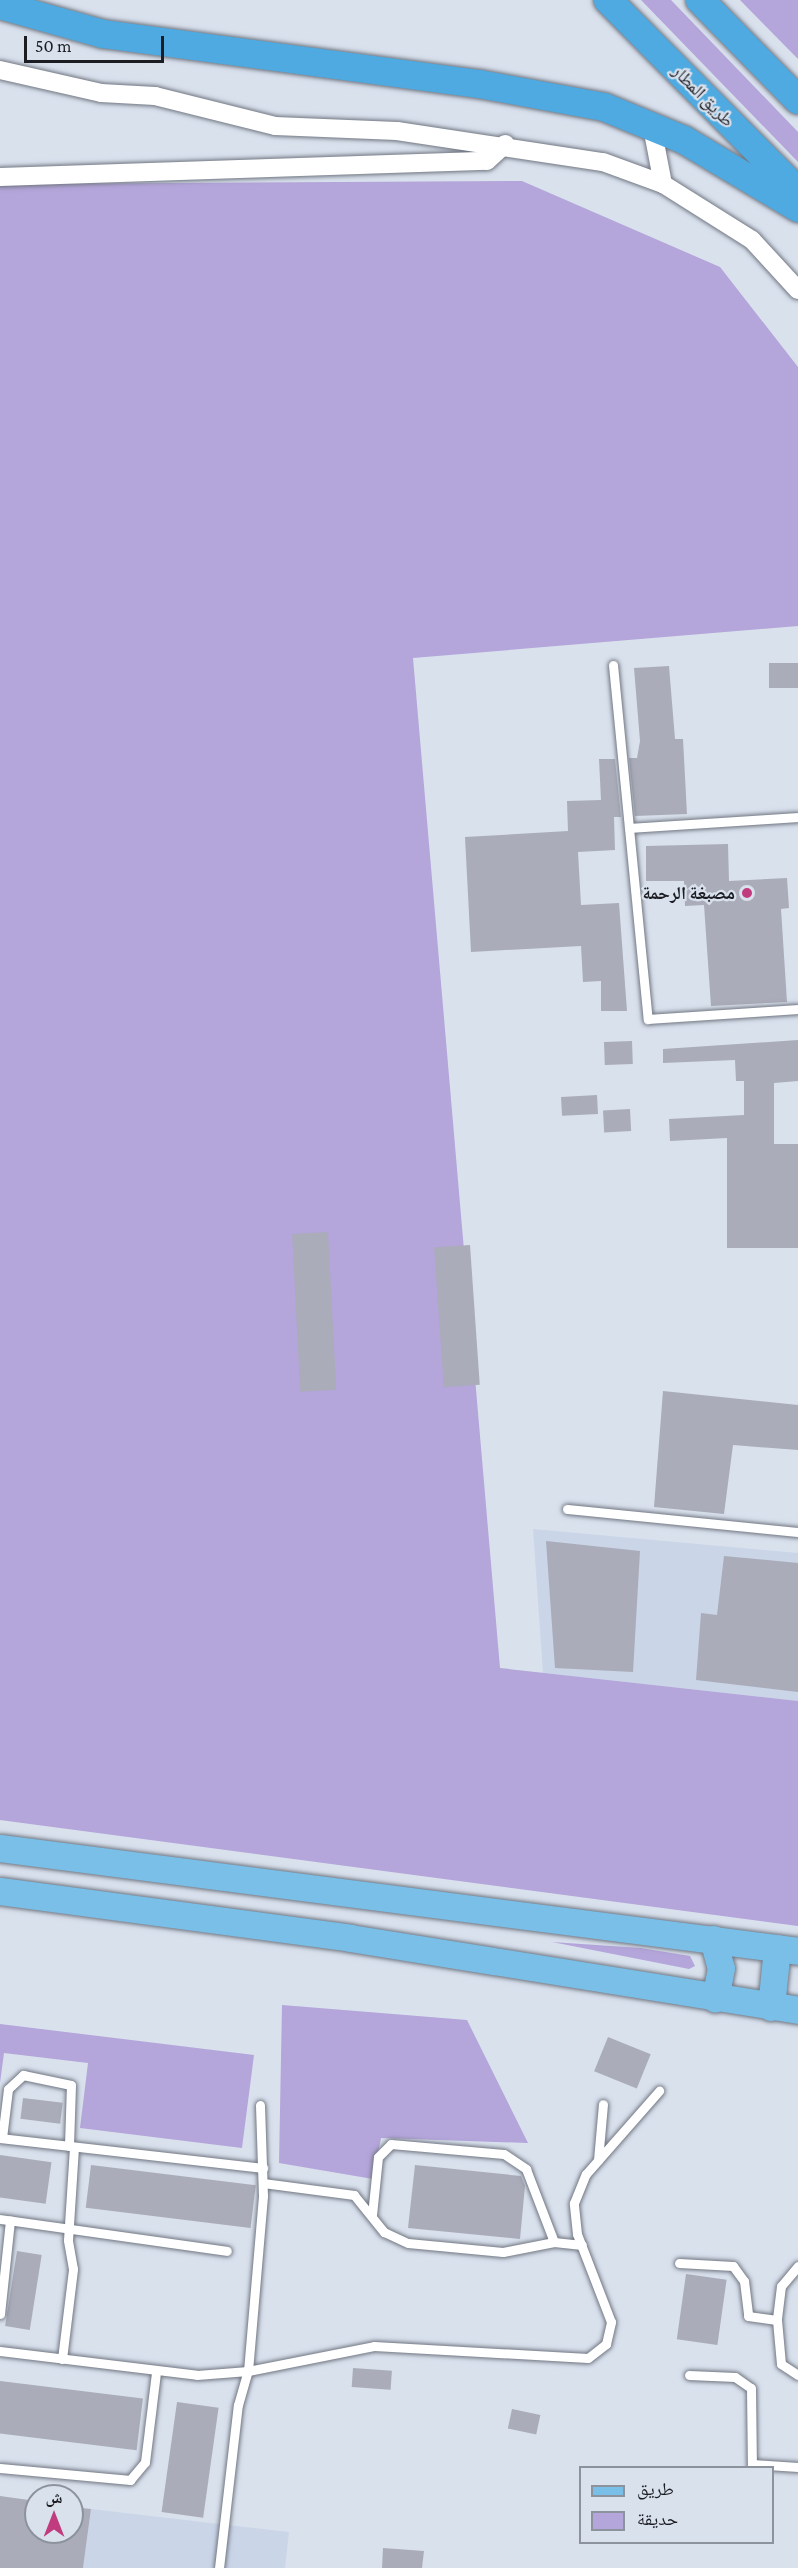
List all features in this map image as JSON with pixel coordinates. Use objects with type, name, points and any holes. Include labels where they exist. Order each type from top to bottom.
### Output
[{"type":"highway","name":"طريق المطار","points":[[608,0],[798,191]]},
{"type":"highway","points":[[700,0],[798,100]]},
{"type":"highway","points":[[0,5],[103,34],[478,84],[604,107],[652,127],[798,208]]},
{"type":"main road","points":[[0,1848],[787,1950],[771,2007]]},
{"type":"main road","points":[[0,1891],[373,1941],[798,2010]]},
{"type":"main road","points":[[713,1939],[721,1968],[715,1998]]},
{"type":"street","points":[[0,70],[101,93],[154,96],[275,126],[397,131],[504,144],[603,162],[663,184],[752,240],[798,290]]},
{"type":"street","points":[[652,127],[663,184]]},
{"type":"street","points":[[0,177],[487,161],[504,144]]},
{"type":"lane","points":[[613,665],[648,1019],[798,1009]]},
{"type":"lane","points":[[629,828],[798,817]]},
{"type":"lane","points":[[567,1509],[798,1532]]},
{"type":"lane","points":[[62,2359],[73,2269],[68,2229],[71,2146],[71,2085],[23,2075],[8,2089],[1,2138],[71,2146],[263,2168]]},
{"type":"lane","points":[[0,2351],[156,2372],[248,2371],[374,2346],[588,2358],[606,2344],[611,2322],[582,2245],[574,2203],[598,2160],[658,2091]]},
{"type":"lane","points":[[598,2160],[603,2104]]},
{"type":"lane","points":[[219,2568],[237,2405],[248,2371],[263,2184],[260,2105]]},
{"type":"lane","points":[[372,2215],[378,2157],[391,2144],[504,2154],[526,2169],[554,2242]]},
{"type":"lane","points":[[263,2184],[346,2192],[372,2215],[384,2232],[408,2243],[503,2252],[554,2242],[582,2245]]},
{"type":"lane","points":[[0,2314],[5,2220],[227,2251]]},
{"type":"lane","points":[[679,2263],[733,2266],[744,2281],[748,2316],[777,2320]]},
{"type":"lane","points":[[798,2266],[781,2286],[777,2320],[781,2364],[798,2375]]},
{"type":"lane","points":[[0,2468],[130,2480],[145,2462],[156,2372]]},
{"type":"lane","points":[[688,2375],[735,2377],[751,2388],[752,2466]]},
{"type":"lane","points":[[774,2466],[798,2467]]},
{"type":"shaded area","points":[[533,1529],[798,1553],[798,1701],[543,1673]]},
{"type":"shaded area","points":[[91,2509],[289,2532],[285,2568],[83,2568]]},
{"type":"green space","points":[[641,0],[671,0],[798,132],[798,162]]},
{"type":"green space","points":[[740,0],[798,0],[798,59]]},
{"type":"green space","points":[[522,181],[720,267],[798,367],[798,626],[413,658],[500,1668],[798,1701],[798,1926],[0,1820],[0,184]]},
{"type":"green space","points":[[552,1942],[641,1948],[690,1956],[695,1966],[689,1969]]},
{"type":"green space","points":[[282,2005],[467,2020],[528,2143],[381,2138],[373,2179],[279,2163]]},
{"type":"green space","points":[[0,2024],[254,2055],[242,2148],[80,2128],[88,2063],[4,2053],[0,2083]]},
{"type":"building","points":[[769,663],[798,663],[798,688],[769,688]]},
{"type":"building","points":[[669,666],[675,739],[683,739],[687,814],[635,816],[629,758],[637,758],[640,741],[634,668]]},
{"type":"building","points":[[599,759],[615,759],[621,817],[614,817],[615,850],[578,852],[581,905],[619,903],[627,1011],[601,1011],[601,981],[583,982],[581,946],[471,952],[465,837],[568,831],[567,801],[601,800]]},
{"type":"building","points":[[728,844],[729,881],[787,878],[789,908],[781,909],[787,1002],[711,1006],[704,905],[685,906],[684,881],[646,881],[646,846]]},
{"type":"building","points":[[798,1040],[798,1081],[774,1083],[774,1144],[798,1144],[798,1248],[727,1248],[727,1138],[670,1141],[669,1119],[744,1115],[744,1081],[736,1081],[735,1060],[663,1063],[663,1049]]},
{"type":"building","points":[[632,1041],[633,1064],[605,1065],[604,1042]]},
{"type":"building","points":[[597,1095],[598,1114],[562,1116],[561,1097]]},
{"type":"building","points":[[630,1109],[631,1131],[604,1132],[603,1110]]},
{"type":"building","points":[[328,1232],[336,1390],[300,1392],[292,1234]]},
{"type":"building","points":[[470,1245],[480,1385],[444,1387],[434,1248]]},
{"type":"building","points":[[663,1391],[798,1405],[798,1450],[733,1445],[724,1514],[654,1507]]},
{"type":"building","points":[[546,1541],[640,1551],[633,1672],[555,1668]]},
{"type":"building","points":[[724,1556],[798,1563],[798,1692],[696,1680],[701,1613],[717,1615]]},
{"type":"building","points":[[608,2037],[651,2054],[637,2089],[594,2071]]},
{"type":"building","points":[[23,2098],[63,2103],[60,2124],[20,2119]]},
{"type":"building","points":[[0,2155],[51,2162],[46,2204],[0,2197]]},
{"type":"building","points":[[91,2165],[256,2185],[251,2228],[86,2208]]},
{"type":"building","points":[[415,2165],[521,2176],[525,2186],[520,2239],[408,2228]]},
{"type":"building","points":[[17,2251],[42,2255],[30,2330],[5,2326]]},
{"type":"building","points":[[686,2274],[727,2280],[717,2345],[677,2339]]},
{"type":"building","points":[[353,2368],[392,2371],[391,2390],[352,2387]]},
{"type":"building","points":[[0,2381],[143,2399],[137,2450],[0,2433]]},
{"type":"building","points":[[177,2402],[219,2408],[203,2518],[162,2512]]},
{"type":"building","points":[[512,2409],[540,2415],[536,2435],[508,2429]]},
{"type":"building","points":[[0,2496],[24,2499],[24,2544],[84,2544],[84,2508],[91,2509],[83,2568],[0,2568]]},
{"type":"building","points":[[383,2548],[424,2551],[422,2568],[382,2568]]},
{"type":"place","name":"مصبغة الرحمة","points":[[747,893]]}]
